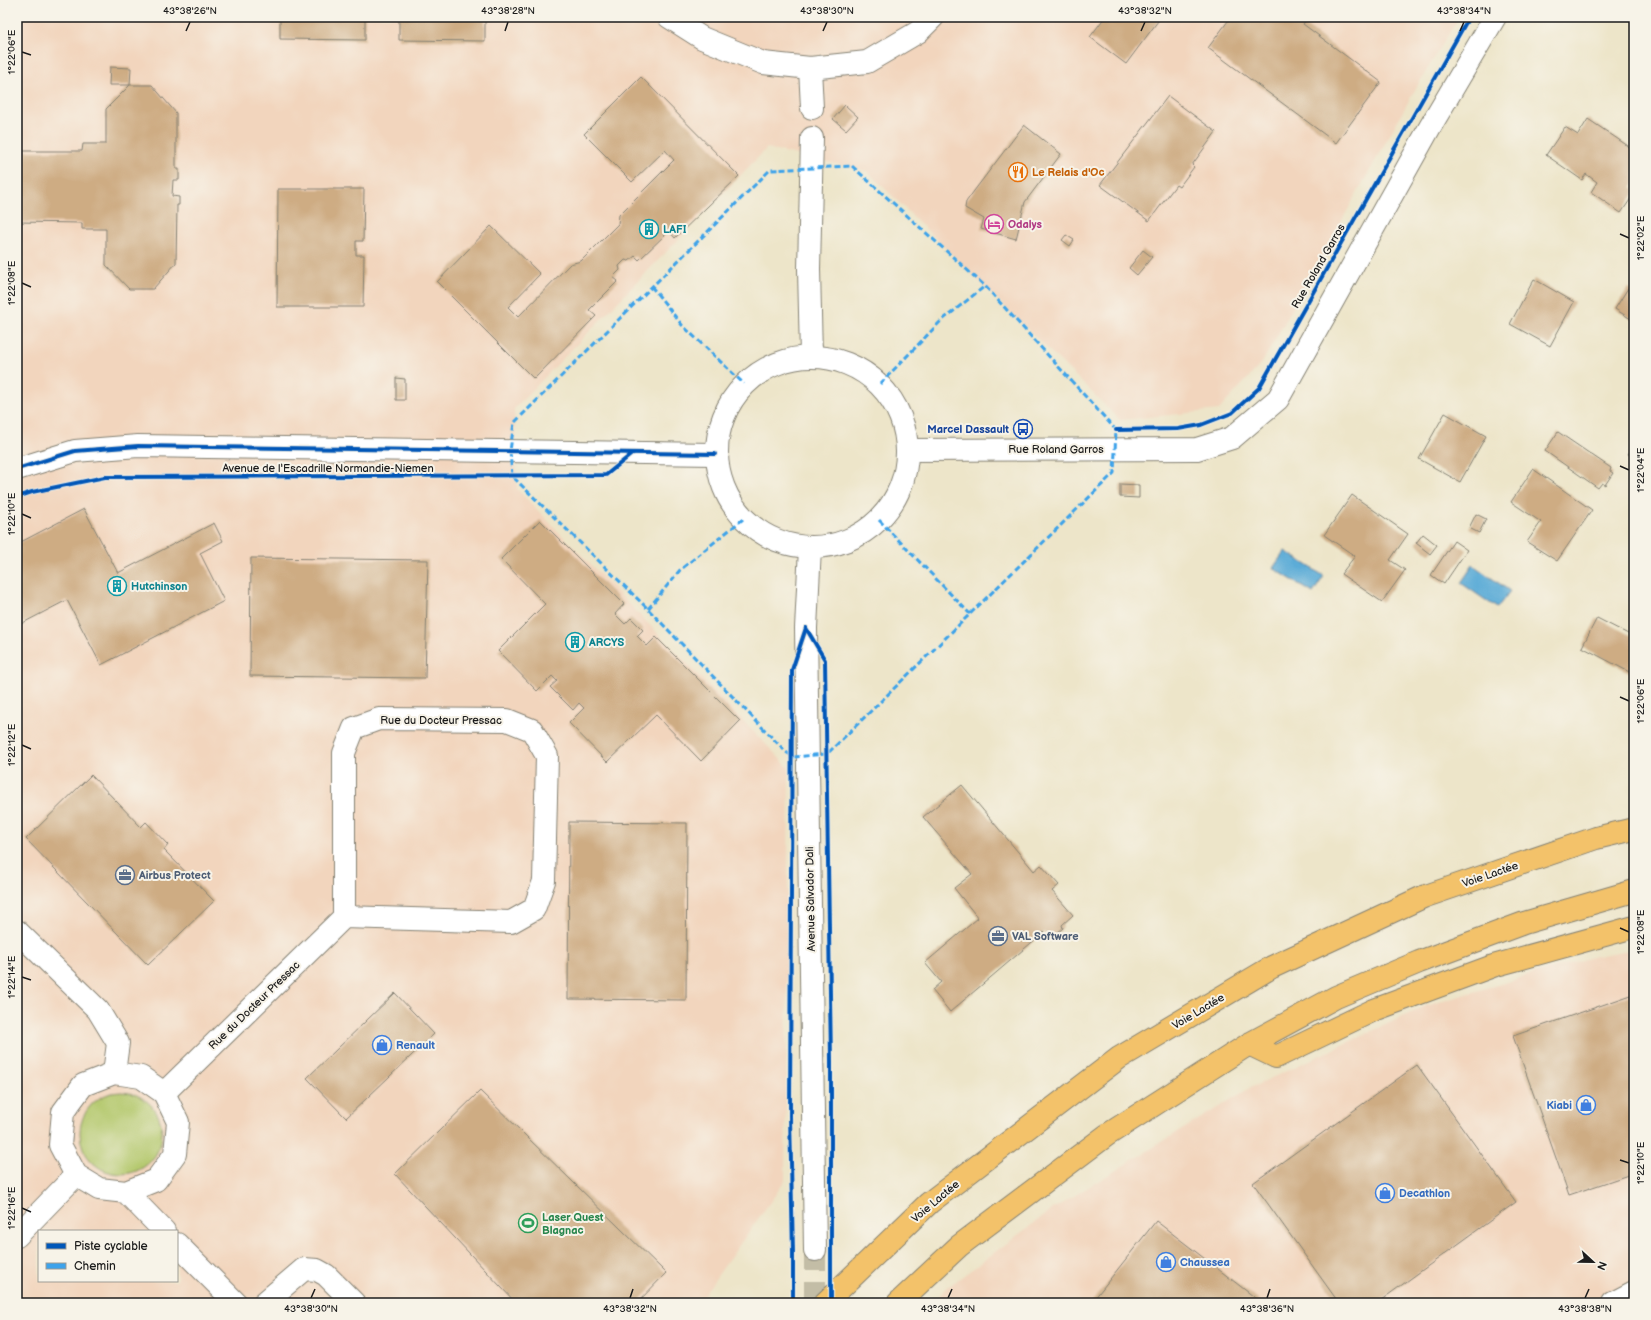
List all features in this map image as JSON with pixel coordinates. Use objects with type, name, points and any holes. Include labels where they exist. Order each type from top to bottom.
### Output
[{"type":"highway","name":"Voie Lactée","points":[[825,1303],[929,1204],[1119,1058],[1266,971],[1423,897],[1596,838],[1634,829]]},
{"type":"highway","points":[[898,1303],[959,1246],[1107,1135],[1249,1044],[1336,997],[1419,962],[1524,923],[1634,891]]},
{"type":"highway","points":[[1249,1044],[1276,1057],[1374,1010],[1493,966],[1634,927]]},
{"type":"street","points":[[669,17],[702,38],[763,63],[810,68],[866,62],[918,32],[933,17]]},
{"type":"street","name":"Rue Roland Garros","points":[[907,450],[1197,449],[1232,438],[1278,399],[1430,127],[1495,17]]},
{"type":"street","points":[[810,68],[812,108]]},
{"type":"street","points":[[811,356],[809,269],[812,138]]},
{"type":"street","points":[[811,356],[836,359],[860,368],[880,384],[894,404],[904,426],[907,450],[900,488],[879,520],[847,540],[810,548],[774,540],[743,519],[723,489],[716,454],[722,416],[744,384],[774,363],[811,356]]},
{"type":"street","name":"Avenue de l'Escadrille Normandie-Niemen","points":[[17,469],[75,451],[138,446],[716,454]]},
{"type":"street","name":"Avenue Salvador Dali","points":[[810,548],[806,628],[815,1250]]},
{"type":"street","name":"Rue du Docteur Pressac","points":[[164,1093],[344,917],[344,752],[354,728],[379,719],[507,720],[532,730],[546,756],[544,881],[534,909],[510,922],[344,917]]},
{"type":"street","points":[[17,931],[98,1010],[118,1043],[114,1073]]},
{"type":"street","points":[[114,1073],[141,1077],[164,1093],[178,1122],[175,1154],[156,1180],[126,1192],[99,1190],[76,1175],[60,1145],[63,1112],[83,1085],[114,1073]]},
{"type":"street","points":[[17,1236],[76,1175]]},
{"type":"street","points":[[126,1192],[163,1230]]},
{"type":"street","points":[[178,1245],[236,1303]]},
{"type":"street","points":[[264,1303],[304,1269],[317,1270],[326,1275],[354,1303]]},
{"type":"shaded area","points":[[17,17],[1459,17],[1416,88],[1262,363],[1219,410],[1120,420],[867,171],[767,148],[514,409],[517,489],[789,768],[785,1181],[698,1303],[17,1303]]},
{"type":"shaded area","points":[[1634,949],[1634,1303],[931,1303],[948,1287],[1053,1209],[1250,1088],[1426,1006],[1592,957]]},
{"type":"green space","points":[[121,1092],[137,1095],[150,1104],[159,1117],[162,1133],[159,1149],[150,1162],[137,1171],[121,1174],[105,1171],[92,1162],[83,1149],[80,1133],[83,1117],[92,1104],[105,1095]]},
{"type":"water","points":[[1285,551],[1324,576],[1313,593],[1273,568]]},
{"type":"water","points":[[1473,565],[1510,591],[1497,608],[1461,583]]},
{"type":"building","points":[[280,17],[365,17],[365,40],[280,39]]},
{"type":"building","points":[[399,17],[485,17],[485,41],[399,40]]},
{"type":"building","points":[[1105,17],[1161,17],[1126,64],[1090,37]]},
{"type":"building","points":[[1231,17],[1308,17],[1303,24],[1381,82],[1336,143],[1208,48]]},
{"type":"building","points":[[110,67],[131,68],[130,85],[109,85]]},
{"type":"building","name":"LAFI","points":[[641,77],[739,176],[675,238],[669,231],[639,260],[635,256],[629,261],[625,260],[619,266],[620,270],[613,277],[618,281],[589,310],[596,316],[534,379],[437,282],[491,226],[540,274],[508,307],[518,317],[570,264],[581,261],[618,224],[619,215],[674,160],[665,150],[632,182],[584,134]]},
{"type":"building","points":[[130,85],[152,85],[176,113],[176,169],[179,169],[179,180],[173,180],[172,196],[179,197],[179,205],[177,205],[176,263],[153,289],[129,289],[106,265],[106,229],[82,229],[82,223],[17,222],[17,151],[82,151],[83,144],[106,144],[106,109]]},
{"type":"building","points":[[1168,96],[1216,132],[1192,165],[1194,167],[1179,187],[1176,185],[1149,221],[1100,185]]},
{"type":"building","points":[[845,105],[858,117],[846,130],[833,119]]},
{"type":"building","points":[[1588,119],[1634,150],[1634,183],[1631,187],[1634,189],[1634,194],[1621,213],[1591,192],[1597,182],[1586,174],[1582,180],[1546,155],[1565,127],[1578,135]]},
{"type":"building","name":"Le Relais d'Oc","points":[[1024,125],[1061,154],[1025,202],[1016,239],[981,229],[984,219],[965,208],[966,202]]},
{"type":"building","points":[[278,189],[364,189],[363,241],[356,241],[356,255],[364,255],[363,307],[277,307]]},
{"type":"building","points":[[1066,235],[1074,240],[1070,246],[1062,240]]},
{"type":"building","points":[[1143,250],[1152,257],[1137,275],[1129,268]]},
{"type":"building","points":[[1534,279],[1574,302],[1550,346],[1510,324]]},
{"type":"building","points":[[1628,288],[1634,292],[1634,321],[1615,309]]},
{"type":"building","points":[[396,378],[405,379],[405,400],[396,400]]},
{"type":"building","points":[[1445,413],[1486,436],[1460,482],[1419,459]]},
{"type":"building","points":[[1558,432],[1611,468],[1610,471],[1613,473],[1605,485],[1602,483],[1598,488],[1545,451]]},
{"type":"building","points":[[1634,446],[1634,458],[1628,454]]},
{"type":"building","points":[[1533,469],[1592,510],[1557,561],[1527,542],[1541,522],[1511,502]]},
{"type":"building","points":[[1120,484],[1139,485],[1139,498],[1120,497]]},
{"type":"building","points":[[1352,495],[1408,534],[1390,560],[1405,570],[1382,602],[1341,574],[1355,556],[1324,535]]},
{"type":"building","name":"Hutchinson","points":[[84,509],[118,573],[214,523],[223,541],[200,553],[224,601],[101,665],[67,600],[17,626],[17,544]]},
{"type":"building","points":[[1476,514],[1486,519],[1479,533],[1469,528]]},
{"type":"building","name":"ARCYS","points":[[540,520],[624,604],[615,614],[625,624],[631,618],[643,630],[637,636],[647,646],[656,637],[740,721],[701,761],[656,715],[607,762],[569,723],[584,708],[579,703],[573,710],[550,687],[557,681],[552,676],[537,691],[498,651],[545,604],[501,559]]},
{"type":"building","points":[[1423,534],[1437,545],[1430,554],[1416,543]]},
{"type":"building","points":[[1454,541],[1467,550],[1444,584],[1431,575]]},
{"type":"building","points":[[251,558],[428,560],[425,678],[250,676]]},
{"type":"building","points":[[1597,618],[1634,637],[1633,674],[1582,647]]},
{"type":"building","name":"Airbus Protect","points":[[91,775],[141,827],[146,822],[168,845],[164,850],[214,901],[148,965],[26,839]]},
{"type":"building","points":[[962,785],[1034,871],[1041,865],[1059,885],[1052,891],[1073,915],[1062,925],[1063,928],[1050,939],[1044,932],[950,1012],[932,990],[941,982],[925,963],[978,918],[954,888],[972,874],[923,817]]},
{"type":"building","points":[[569,822],[687,823],[686,1000],[568,999]]},
{"type":"building","points":[[395,993],[434,1034],[346,1118],[307,1078]]},
{"type":"building","name":"Kiabi","points":[[1634,994],[1634,1173],[1569,1195],[1513,1036]]},
{"type":"building","name":"Decathlon","points":[[1417,1065],[1516,1202],[1377,1303],[1339,1303],[1253,1183]]},
{"type":"building","name":"Laser Quest Blagnac","points":[[480,1091],[666,1273],[637,1303],[516,1303],[395,1174]]},
{"type":"building","name":"Chaussea","points":[[1156,1221],[1262,1303],[1091,1303]]},
{"type":"tunnel","points":[[815,1250],[815,1303]]},
{"type":"marked path","points":[[852,166],[985,286],[1116,430],[1114,473],[827,754],[793,757],[786,752],[648,609],[512,476],[510,451],[514,423],[770,170],[852,166]]},
{"type":"marked path","points":[[651,286],[682,325],[744,384]]},
{"type":"marked path","points":[[880,384],[940,322],[985,286]]},
{"type":"marked path","points":[[648,609],[680,570],[743,519]]},
{"type":"marked path","points":[[879,520],[970,614]]},
{"type":"cycle path","points":[[1116,430],[1178,429],[1201,425],[1232,413],[1259,388],[1469,17]]},
{"type":"cycle path","points":[[17,469],[75,451],[138,446],[715,454]]},
{"type":"cycle path","points":[[17,497],[32,492],[105,477],[606,475],[633,453]]},
{"type":"cycle path","points":[[806,628],[825,660],[831,1061],[831,1303]]},
{"type":"cycle path","points":[[793,1303],[790,1116],[792,670],[806,628]]},
{"type":"place","name":"Le Relais d'Oc","points":[[1018,172]]},
{"type":"place","name":"Odalys","points":[[994,224]]},
{"type":"place","name":"LAFI","points":[[649,229]]},
{"type":"place","name":"Marcel Dassault","points":[[1023,429]]},
{"type":"place","name":"Hutchinson","points":[[117,586]]},
{"type":"place","name":"ARCYS","points":[[575,642]]},
{"type":"place","name":"Airbus Protect","points":[[125,875]]},
{"type":"place","name":"VAL Software","points":[[998,936]]},
{"type":"place","name":"Renault","points":[[382,1045]]},
{"type":"place","name":"Kiabi","points":[[1586,1105]]},
{"type":"place","name":"Decathlon","points":[[1385,1193]]},
{"type":"place","name":"Laser Quest Blagnac","points":[[528,1223]]},
{"type":"place","name":"Chaussea","points":[[1166,1262]]}]
